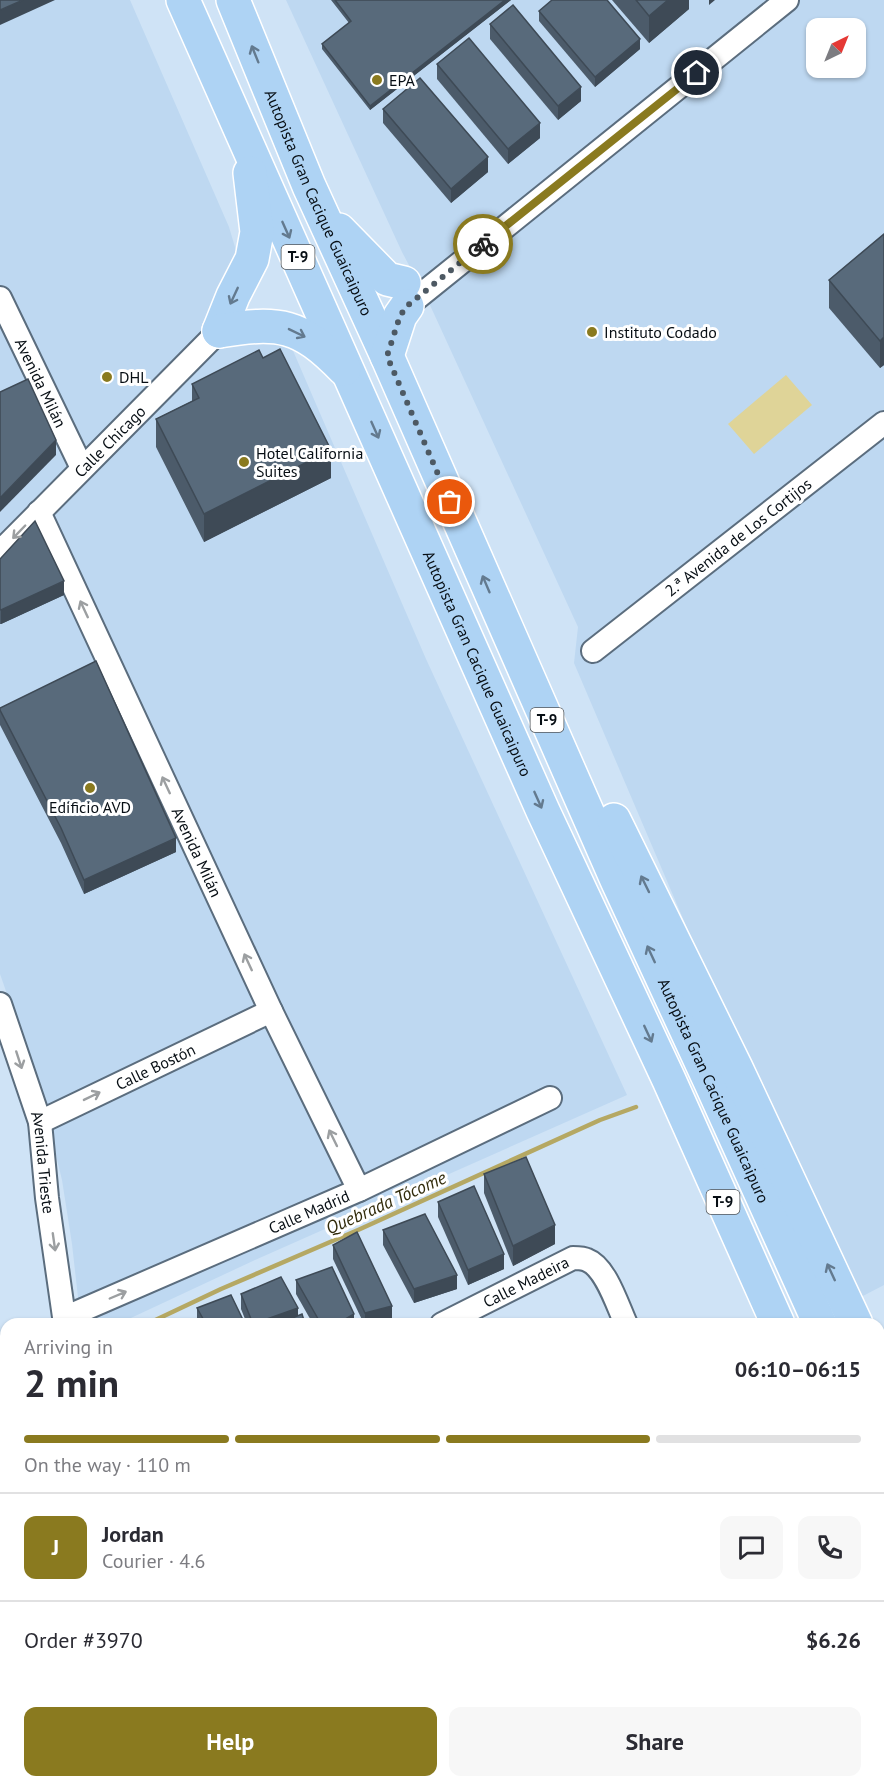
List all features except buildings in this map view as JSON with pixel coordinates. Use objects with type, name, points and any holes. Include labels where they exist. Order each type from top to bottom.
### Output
[{"type":"highway","name":"Autopista Gran Cacique Guaicaipuro","points":[[183,0],[543,811],[669,1080],[775,1318]]},
{"type":"highway","name":"Autopista Gran Cacique Guaicaipuro","points":[[233,0],[309,186],[387,356],[617,880],[817,1318]]},
{"type":"highway","points":[[219,331],[233,296],[252,259],[257,232],[246,138]]},
{"type":"highway","points":[[309,186],[340,232],[406,295],[387,356]]},
{"type":"highway","points":[[219,331],[249,326],[284,327],[300,332],[326,351],[351,376]]},
{"type":"highway","points":[[505,627],[576,744],[736,1068],[853,1318]]},
{"type":"highway","points":[[669,1080],[670,1119],[753,1318]]},
{"type":"street","points":[[406,295],[423,273],[667,86],[769,0]]},
{"type":"street","points":[[406,295],[788,0]]},
{"type":"street","name":"Avenida Milán","points":[[0,298],[82,468]]},
{"type":"street","name":"Calle Chicago","points":[[0,552],[219,331]]},
{"type":"street","name":"2.ª Avenida de Los Cortijos","points":[[593,651],[884,423]]},
{"type":"street","name":"Avenida Milán","points":[[39,512],[271,1011],[359,1190]]},
{"type":"street","name":"Avenida Trieste","points":[[0,1004],[40,1122],[47,1198],[65,1318]]},
{"type":"street","name":"Calle Bostón","points":[[40,1122],[271,1011]]},
{"type":"street","name":"Calle Madrid","points":[[72,1318],[359,1190],[550,1098]]},
{"type":"street","name":"Calle Madeira","points":[[461,1318],[573,1258],[586,1259],[597,1266],[606,1278],[623,1318]]},
{"type":"shaded area","points":[[0,0],[130,0],[229,227],[238,257],[243,336],[290,345],[426,659],[627,1095],[255,1260],[131,1318],[80,1318],[62,1180],[38,1082],[0,974]]},
{"type":"shaded area","points":[[286,0],[884,0],[884,1285],[861,1297],[699,956],[574,663],[578,627],[429,303],[402,252]]},
{"type":"shaded area","points":[[786,375],[812,405],[754,454],[728,424]]},
{"type":"waterway","name":"Quebrada Tócome","points":[[160,1318],[600,1120],[636,1107]]},
{"type":"way so far","points":[[450,502],[387,356],[400,316],[407,306],[483,244]]},
{"type":"place","name":"EPA","points":[[377,80]]},
{"type":"place","name":"Instituto Codado","points":[[592,332]]},
{"type":"place","name":"DHL","points":[[107,377]]},
{"type":"place","name":"Hotel California Suites","points":[[244,462]]},
{"type":"place","name":"Edificio AVD","points":[[90,788]]},
{"type":"route","points":[[483,244],[697,73]]}]
